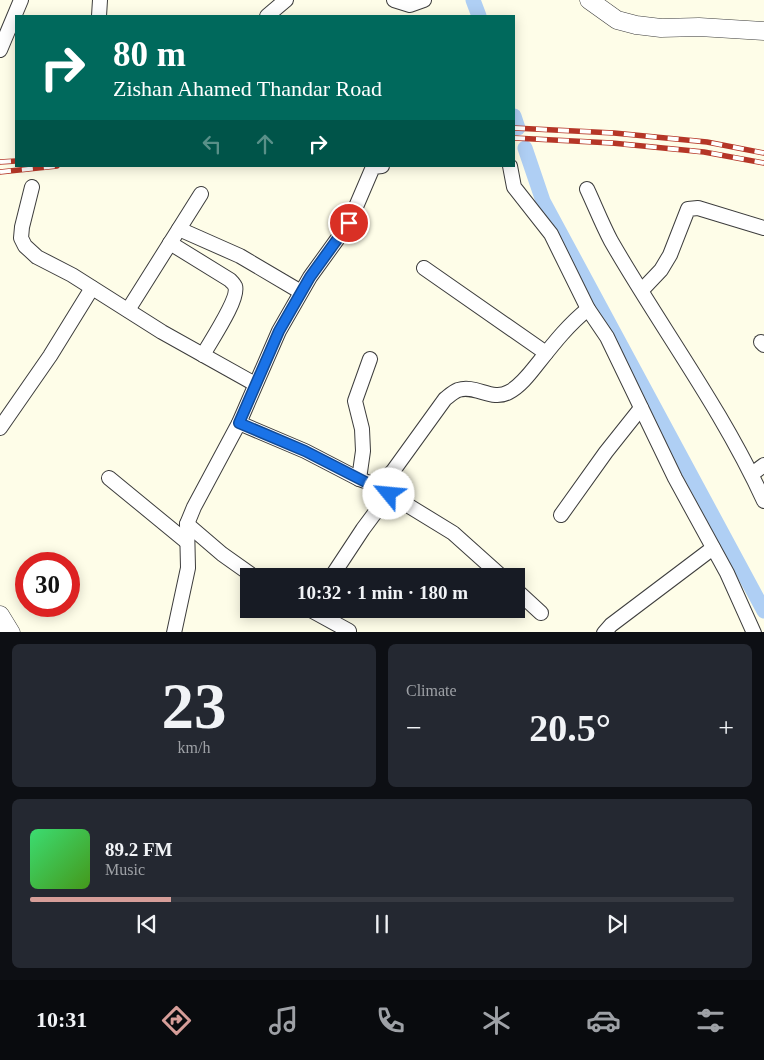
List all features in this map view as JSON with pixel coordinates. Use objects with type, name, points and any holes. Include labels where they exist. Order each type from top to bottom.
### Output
[{"type":"street","points":[[0,50],[21,0]]},
{"type":"street","points":[[99,15],[100,0]]},
{"type":"street","points":[[268,15],[286,0]]},
{"type":"street","points":[[394,0],[410,5],[424,0]]},
{"type":"street","points":[[589,0],[617,20],[636,25],[661,28],[764,31]]},
{"type":"street","points":[[174,632],[188,568],[187,524],[194,507],[239,423],[279,331],[310,277],[349,223],[377,167]]},
{"type":"street","points":[[510,167],[514,187],[550,234],[588,309],[607,337],[676,478],[714,548],[754,632]]},
{"type":"street","points":[[32,187],[21,238],[26,246],[38,257],[255,384]]},
{"type":"street","points":[[586,189],[610,239],[712,403],[752,474],[764,501]]},
{"type":"street","points":[[128,310],[201,194]]},
{"type":"street","points":[[642,290],[661,270],[670,255],[688,209],[698,208],[764,228]]},
{"type":"street","points":[[178,230],[240,256],[301,292]]},
{"type":"street","points":[[170,243],[230,280],[235,286],[236,292],[233,303],[204,355]]},
{"type":"street","points":[[424,268],[546,353]]},
{"type":"street","points":[[0,428],[50,356],[92,288]]},
{"type":"street","points":[[373,484],[382,482],[393,471],[445,399],[456,390],[478,390],[496,397],[510,392],[530,373],[572,322],[588,309]]},
{"type":"street","points":[[359,479],[364,450],[362,429],[355,401],[370,359]]},
{"type":"street","points":[[561,515],[606,452],[641,408]]},
{"type":"street","points":[[239,423],[305,451],[359,479],[373,484],[453,533],[492,568]]},
{"type":"street","points":[[752,474],[764,465]]},
{"type":"street","points":[[109,478],[187,542]]},
{"type":"street","points":[[337,568],[389,494]]},
{"type":"street","points":[[187,524],[242,568]]},
{"type":"street","points":[[604,632],[714,548]]},
{"type":"street","points":[[525,598],[541,613]]},
{"type":"street","points":[[0,615],[11,632]]},
{"type":"street","points":[[326,618],[349,631]]},
{"type":"waterway","points":[[473,0],[479,15]]},
{"type":"waterway","points":[[515,119],[518,128]]},
{"type":"waterway","points":[[525,148],[543,201],[764,611]]},
{"type":"railway","points":[[515,128],[614,133],[707,142],[764,153]]},
{"type":"railway","points":[[515,138],[612,143],[704,152],[764,163]]},
{"type":"railway","points":[[0,162],[15,161]]},
{"type":"railway","points":[[0,172],[48,167]]},
{"type":"route","points":[[349,223],[310,277],[279,331],[239,423],[305,451],[359,479],[373,484],[389,494]]}]
